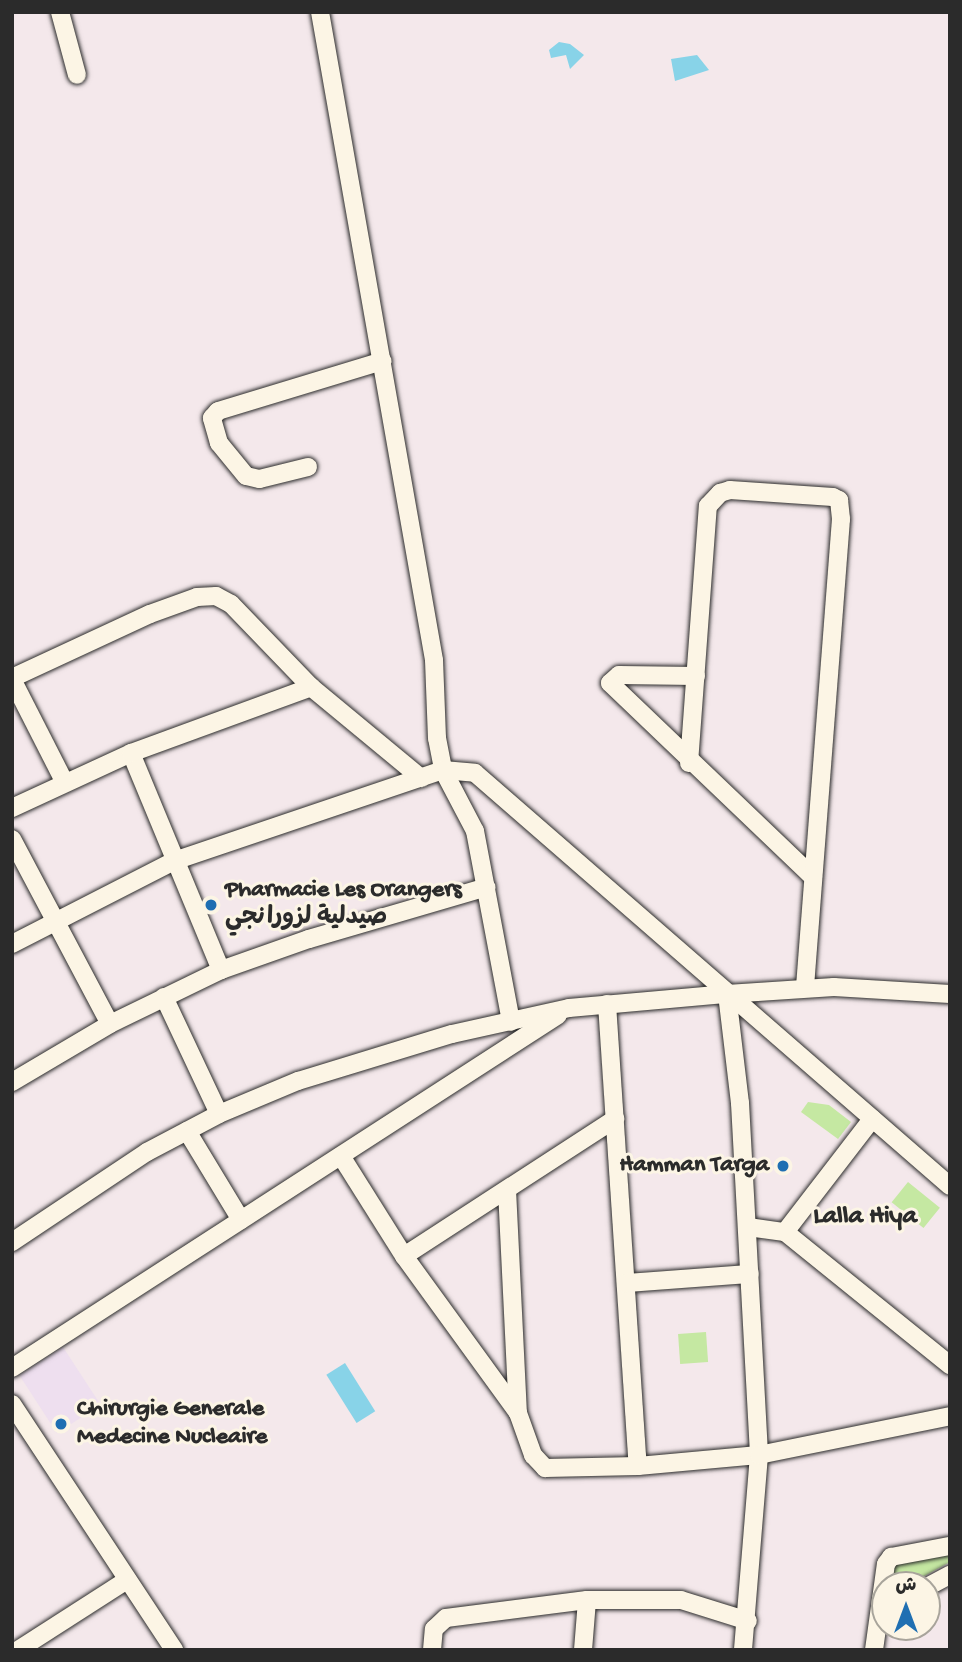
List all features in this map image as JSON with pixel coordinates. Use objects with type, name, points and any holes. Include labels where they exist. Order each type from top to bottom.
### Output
[{"type":"street","points":[[60,12],[77,75]]},
{"type":"street","points":[[320,12],[434,660],[436,738],[443,770],[471,820],[487,887],[511,1021]]},
{"type":"street","points":[[308,467],[259,479],[246,476],[219,443],[212,418],[218,411],[383,361]]},
{"type":"street","points":[[689,763],[712,500],[730,490],[826,494],[839,500],[805,988]]},
{"type":"street","points":[[64,781],[12,678],[103,634],[208,596],[231,604],[311,687],[421,778]]},
{"type":"street","points":[[696,676],[620,675],[610,683],[689,763],[813,877]]},
{"type":"street","points":[[12,808],[64,781],[131,753],[311,687]]},
{"type":"street","points":[[131,753],[221,970]]},
{"type":"street","points":[[12,944],[174,861],[443,770],[475,773],[491,783],[727,994],[950,1186]]},
{"type":"street","points":[[12,839],[110,1024]]},
{"type":"street","points":[[12,1082],[110,1024],[221,970],[309,939],[487,887]]},
{"type":"street","points":[[12,1242],[187,1131],[219,1114],[362,1060],[569,1008],[805,988],[950,994]]},
{"type":"street","points":[[727,994],[735,1044],[748,1227],[759,1455],[748,1621],[743,1650]]},
{"type":"street","points":[[164,997],[219,1114]]},
{"type":"street","points":[[607,1004],[638,1466]]},
{"type":"street","points":[[12,1368],[569,1008]]},
{"type":"street","points":[[404,1256],[615,1119]]},
{"type":"street","points":[[785,1231],[872,1119]]},
{"type":"street","points":[[187,1131],[241,1220]]},
{"type":"street","points":[[341,1156],[404,1256],[518,1413],[533,1455],[545,1468],[638,1466],[759,1455],[950,1416]]},
{"type":"street","points":[[507,1190],[518,1413]]},
{"type":"street","points":[[748,1227],[785,1231],[950,1365]]},
{"type":"street","points":[[626,1283],[750,1273]]},
{"type":"street","points":[[12,1404],[174,1650]]},
{"type":"street","points":[[883,1571],[891,1557],[950,1546]]},
{"type":"street","points":[[18,1650],[127,1580]]},
{"type":"street","points":[[432,1650],[434,1629],[446,1618],[587,1600],[681,1600],[748,1621]]},
{"type":"street","points":[[583,1650],[587,1600]]},
{"type":"shaded area","points":[[63,1347],[101,1405],[57,1433],[19,1375]]},
{"type":"green space","points":[[808,1102],[829,1105],[851,1122],[838,1139],[801,1112]]},
{"type":"green space","points":[[908,1182],[940,1208],[924,1228],[892,1202]]},
{"type":"green space","points":[[706,1332],[708,1362],[680,1364],[678,1334]]},
{"type":"green space","points":[[950,1549],[950,1562],[934,1571],[889,1571],[893,1559]]},
{"type":"water","points":[[559,42],[570,44],[584,55],[570,69],[566,55],[551,58],[549,50]]},
{"type":"water","points":[[697,55],[709,70],[675,81],[671,59]]},
{"type":"water","points":[[345,1363],[375,1411],[357,1423],[326,1375]]},
{"type":"place","name":"Pharmacie Les Orangers صيدلية لزورانجي","points":[[211,905]]},
{"type":"place","name":"Hamman Targa","points":[[783,1166]]},
{"type":"place","name":"Chirurgie Generale Medecine Nucleaire","points":[[61,1424]]},
{"type":"district","name":"Lalla Hiya","points":[[865,1218]]}]
